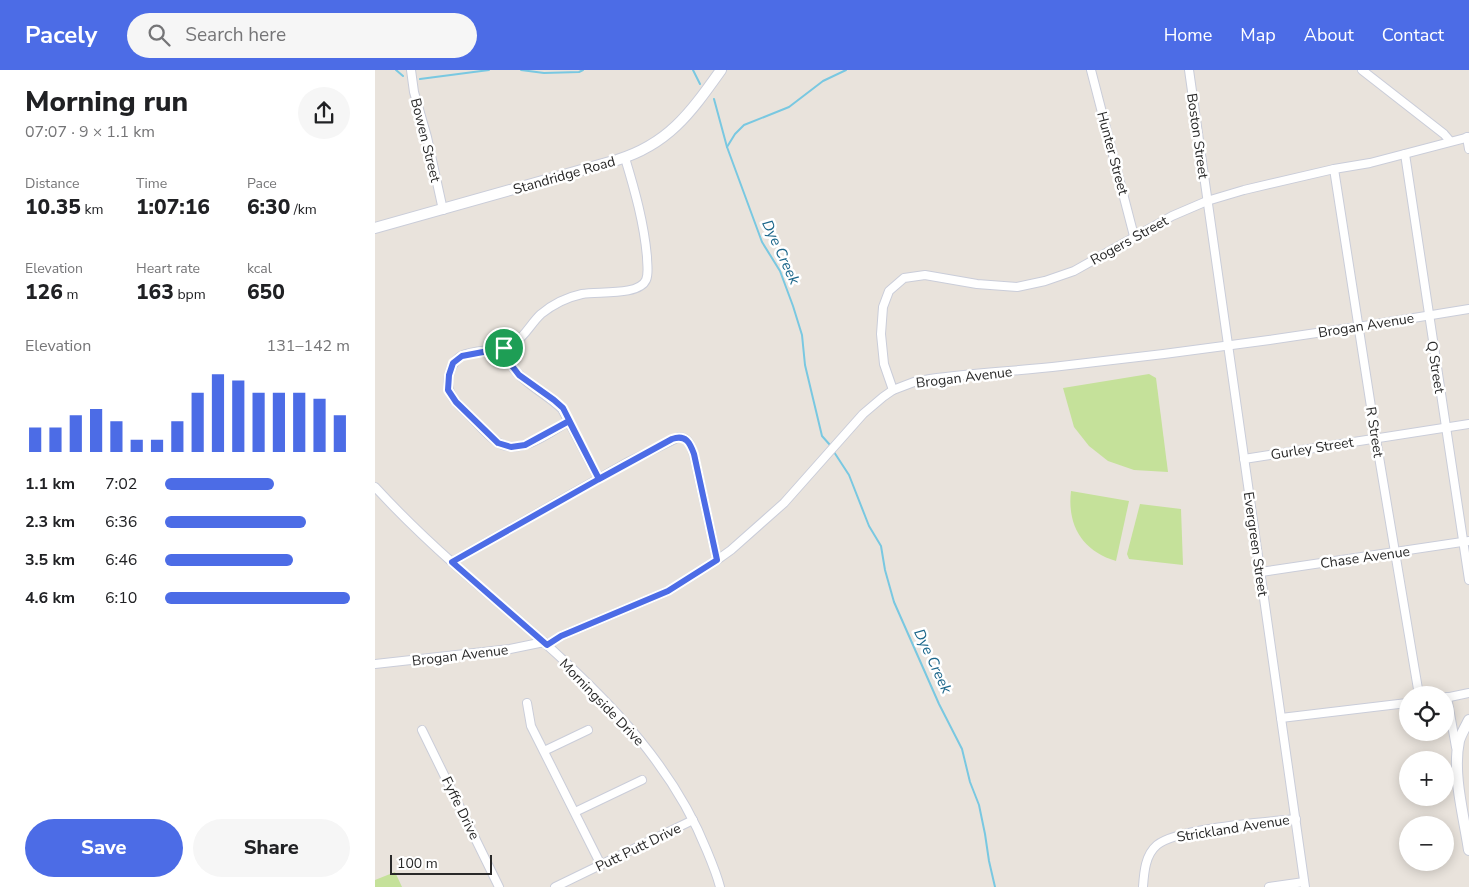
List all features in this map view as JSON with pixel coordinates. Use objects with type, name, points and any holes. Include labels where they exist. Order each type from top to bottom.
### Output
[{"type":"street","name":"Bowen Street","points":[[411,70],[414,92],[427,137],[443,210]]},
{"type":"street","name":"Standridge Road","points":[[375,228],[625,158],[660,140],[680,124],[721,70]]},
{"type":"street","name":"Hunter Street","points":[[1091,70],[1134,236]]},
{"type":"street","name":"Boston Street","points":[[1189,70],[1207,201]]},
{"type":"street","points":[[1363,70],[1444,134],[1450,141]]},
{"type":"street","points":[[1468,137],[1469,149]]},
{"type":"street","name":"Rogers Street","points":[[893,390],[883,357],[881,334],[883,307],[889,291],[904,278],[925,275],[977,284],[1017,287],[1045,281],[1074,271],[1134,236],[1172,216],[1207,201],[1335,169],[1370,163],[1468,137]]},
{"type":"street","name":"Q Street","points":[[1405,154],[1428,316],[1466,542],[1469,580]]},
{"type":"street","points":[[569,421],[525,445],[511,447],[498,443],[456,402],[448,390],[449,375],[453,363],[462,356],[504,348],[513,344],[542,314],[566,300],[582,294],[632,290],[641,287],[646,280],[648,271],[645,235],[625,158]]},
{"type":"street","name":"R Street","points":[[1335,169],[1376,439],[1417,686]]},
{"type":"street","name":"Evergreen Street","points":[[1207,201],[1305,885]]},
{"type":"street","name":"Brogan Avenue","points":[[375,664],[545,644],[668,591],[731,550],[784,503],[863,414],[893,390],[914,382],[963,374],[1060,366],[1229,345],[1469,309]]},
{"type":"street","points":[[504,348],[509,362],[519,375],[563,408],[599,479]]},
{"type":"street","name":"Gurley Street","points":[[1244,459],[1469,424]]},
{"type":"street","points":[[452,562],[599,479],[679,437],[683,437],[689,442],[694,454],[717,560]]},
{"type":"street","name":"Morningside Drive","points":[[375,487],[452,562],[599,694],[635,734],[679,794],[701,835],[720,887]]},
{"type":"street","name":"Chase Avenue","points":[[1261,572],[1466,542]]},
{"type":"street","points":[[1454,696],[1469,693]]},
{"type":"street","points":[[527,703],[531,726],[601,865]]},
{"type":"street","points":[[1281,718],[1399,704]]},
{"type":"street","points":[[1469,720],[1460,738],[1457,754],[1457,774],[1469,850]]},
{"type":"street","name":"Fyffe Drive","points":[[423,730],[499,887]]},
{"type":"street","points":[[544,751],[588,730]]},
{"type":"street","points":[[1454,739],[1457,754]]},
{"type":"street","points":[[575,812],[642,780]]},
{"type":"street","name":"Strickland Avenue","points":[[1143,887],[1145,866],[1149,857],[1156,845],[1169,838],[1203,831],[1296,819]]},
{"type":"street","name":"Putt Putt Drive","points":[[555,887],[693,820]]},
{"type":"street","points":[[1269,887],[1305,885]]},
{"type":"green space","points":[[1149,374],[1156,378],[1168,472],[1134,470],[1108,461],[1089,446],[1074,427],[1063,388]]},
{"type":"green space","points":[[1071,491],[1129,501],[1116,561],[1094,551],[1079,535],[1072,515]]},
{"type":"green space","points":[[1140,504],[1181,509],[1183,565],[1129,559],[1127,554]]},
{"type":"green space","points":[[395,872],[402,887],[375,887],[375,880]]},
{"type":"waterway","points":[[396,70],[403,76]]},
{"type":"waterway","points":[[420,79],[489,70]]},
{"type":"waterway","points":[[521,70],[544,73],[579,72],[583,70]]},
{"type":"waterway","name":"Dye Creek","points":[[693,70],[700,84]]},
{"type":"waterway","points":[[727,147],[735,134],[744,125],[789,107],[823,81],[846,70]]},
{"type":"waterway","name":"Dye Creek","points":[[714,99],[727,147],[762,242],[780,271],[793,306],[802,335],[805,365],[822,436],[830,445]]},
{"type":"waterway","name":"Dye Creek","points":[[834,452],[849,475],[869,526],[881,546],[885,570],[894,602],[939,704],[962,749],[970,782],[979,805],[995,887]]},
{"type":"route","points":[[504,348],[462,356],[453,363],[449,375],[448,390],[456,402],[498,443],[511,447],[525,445],[569,421],[599,479],[452,562],[547,645],[561,636],[668,591],[717,560],[694,454],[689,442],[683,437],[672,439],[599,479],[563,408],[519,375],[509,362],[504,348]]}]
